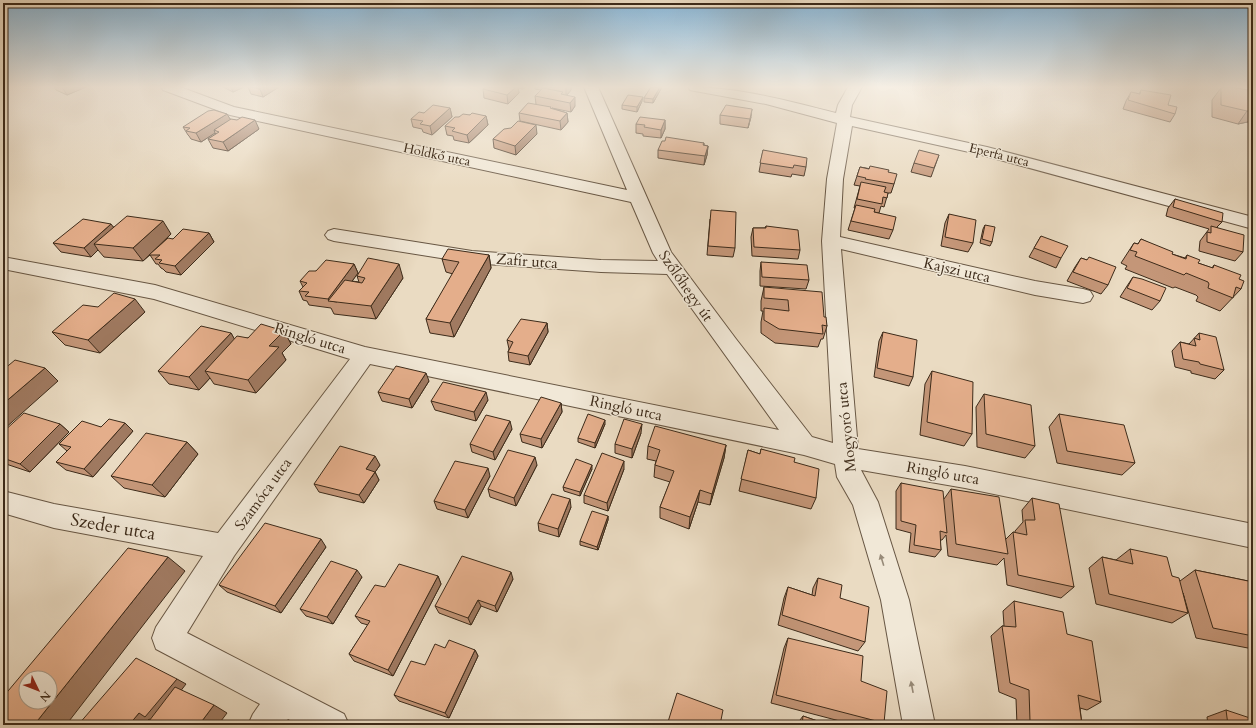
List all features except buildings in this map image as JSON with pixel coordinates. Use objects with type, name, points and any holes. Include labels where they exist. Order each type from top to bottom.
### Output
[{"type":"street","name":"Holdkő utca","points":[[277,121],[639,198]]},
{"type":"street","name":"Szőlőhegy út","points":[[606,121],[662,253],[728,345],[804,445]]},
{"type":"street","name":"Mogyoró utca","points":[[843,121],[835,179],[831,242],[846,456],[850,477],[865,502],[895,600],[919,725]]},
{"type":"street","name":"Eperfa utca","points":[[847,121],[981,150],[1253,223]]},
{"type":"street","name":"Zafír utca","points":[[334,234],[472,257],[601,266],[673,268]]},
{"type":"street","name":"Kajszi utca","points":[[831,242],[1035,288],[1083,296]]},
{"type":"street","name":"Ringló utca","points":[[3,263],[155,292],[365,355],[804,445],[846,456],[965,477],[1253,536]]},
{"type":"street","name":"Szamóca utca","points":[[283,698],[167,638],[224,547],[365,355]]},
{"type":"street","name":"Szeder utca","points":[[3,502],[54,516],[224,547]]},
{"type":"street","points":[[264,725],[283,698],[333,725]]}]
